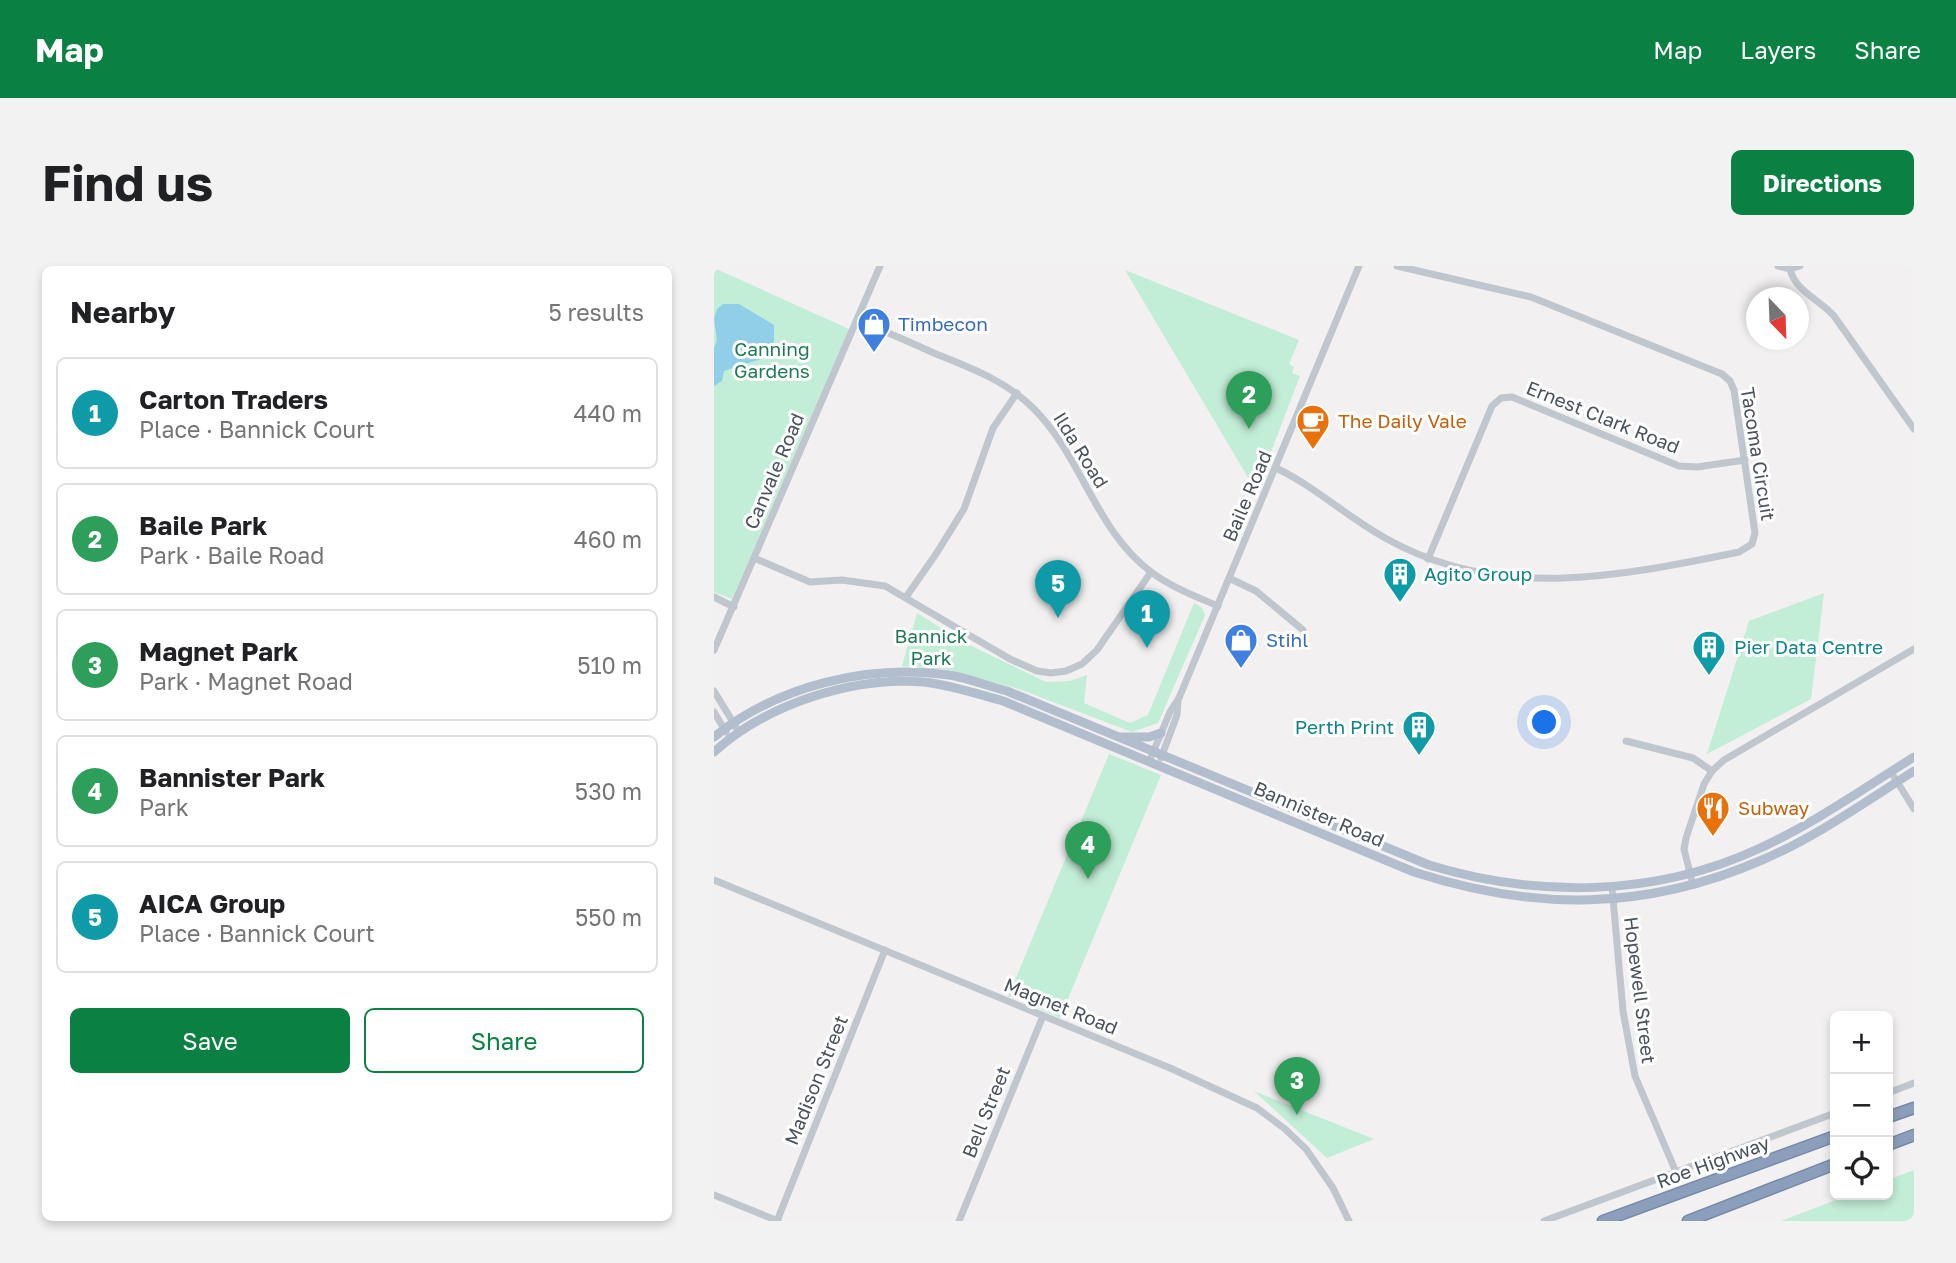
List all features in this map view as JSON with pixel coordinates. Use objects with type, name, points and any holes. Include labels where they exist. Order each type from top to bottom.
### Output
[{"type":"highway","points":[[1893,1115],[1914,1108]]},
{"type":"highway","points":[[1893,1143],[1914,1135]]},
{"type":"highway","name":"Roe Highway","points":[[1603,1221],[1832,1137]]},
{"type":"highway","points":[[1688,1221],[1830,1166]]},
{"type":"main road","name":"Bannister Road","points":[[714,737],[769,703],[819,684],[865,674],[923,673],[952,676],[1007,691],[1115,737],[1156,759],[1352,847],[1441,881],[1535,899],[1613,899],[1693,885],[1729,873],[1789,847],[1914,771]]},
{"type":"main road","name":"Bannister Road","points":[[714,752],[734,735],[775,712],[821,694],[866,685],[922,682],[950,686],[1003,701],[1454,872],[1539,887],[1612,887],[1689,873],[1739,857],[1788,834],[1914,757]]},
{"type":"main road","points":[[1115,737],[1149,737],[1161,733]]},
{"type":"street","name":"Canvale Road","points":[[714,650],[880,266]]},
{"type":"street","name":"Baile Road","points":[[1156,759],[1161,733],[1179,698],[1359,266]]},
{"type":"street","name":"Tacoma Circuit","points":[[1276,468],[1298,478],[1387,539],[1428,559],[1470,572],[1512,579],[1638,573],[1739,552],[1752,544],[1755,533],[1734,390],[1730,381],[1722,374],[1531,297],[1397,266]]},
{"type":"street","points":[[1777,266],[1790,269],[1800,266]]},
{"type":"street","points":[[1790,269],[1799,287],[1834,316],[1914,429]]},
{"type":"street","name":"Ilda Road","points":[[858,320],[983,374],[1017,393],[1045,420],[1065,447],[1110,526],[1129,552],[1151,572],[1217,606]]},
{"type":"street","points":[[906,597],[964,509],[993,428],[1017,393]]},
{"type":"street","name":"Ernest Clark Road","points":[[1428,559],[1492,406],[1501,398],[1512,397],[1679,466],[1697,467],[1745,460]]},
{"type":"street","points":[[754,558],[810,582],[842,580],[875,584],[906,597],[1010,659],[1037,671],[1051,673],[1066,671],[1082,664],[1097,650],[1151,572]]},
{"type":"street","points":[[1229,578],[1256,591],[1303,630]]},
{"type":"street","points":[[714,597],[734,607]]},
{"type":"street","points":[[1693,885],[1684,849],[1704,784],[1712,771],[1724,760],[1914,649]]},
{"type":"street","points":[[714,691],[733,723],[734,735]]},
{"type":"street","name":"Baile Road","points":[[1156,759],[1177,715],[1179,698]]},
{"type":"street","points":[[714,712],[724,729],[734,735]]},
{"type":"street","points":[[1626,741],[1693,758],[1712,771]]},
{"type":"street","points":[[1891,772],[1914,809]]},
{"type":"street","name":"Magnet Road","points":[[714,880],[1170,1068],[1257,1108],[1306,1149],[1333,1188],[1349,1221]]},
{"type":"street","name":"Hopewell Street","points":[[1612,887],[1623,1011],[1635,1076],[1676,1172]]},
{"type":"street","name":"Madison Street","points":[[777,1221],[885,950]]},
{"type":"street","name":"Bell Street","points":[[959,1221],[1043,1016]]},
{"type":"street","points":[[1893,1091],[1914,1083]]},
{"type":"street","points":[[1544,1221],[1830,1115]]},
{"type":"street","points":[[714,1195],[777,1221]]},
{"type":"green space","name":"Canning Gardens","points":[[714,268],[849,329],[732,599],[714,592]]},
{"type":"green space","points":[[1125,270],[1299,340],[1289,364],[1294,367],[1292,373],[1300,376],[1256,491]]},
{"type":"green space","points":[[1824,593],[1811,699],[1707,754],[1749,621]]},
{"type":"green space","name":"Bannick Park","points":[[1194,603],[1202,608],[1205,615],[1158,723],[1132,732],[1019,689],[950,670],[902,666],[917,613],[963,642],[1046,682],[1070,681],[1087,675],[1084,703],[1130,723],[1148,715]]},
{"type":"green space","points":[[1109,754],[1161,775],[1060,1018],[1008,997]]},
{"type":"green space","points":[[1254,1091],[1374,1139],[1327,1158]]},
{"type":"green space","points":[[1914,1170],[1914,1221],[1781,1221],[1836,1200],[1893,1200],[1893,1178]]},
{"type":"water","points":[[723,304],[739,304],[774,325],[774,341],[764,358],[724,371],[722,381],[714,386],[714,348],[717,340],[714,319],[717,309]]},
{"type":"place","name":"Timbecon","points":[[874,354]]},
{"type":"place","name":"Baile Park","points":[[1249,429]]},
{"type":"place","name":"The Daily Vale","points":[[1313,451]]},
{"type":"place","name":"Agito Group","points":[[1400,604]]},
{"type":"place","name":"AICA Group","points":[[1058,618]]},
{"type":"place","name":"Carton Traders","points":[[1147,648]]},
{"type":"place","name":"Stihl","points":[[1241,670]]},
{"type":"place","name":"Pier Data Centre","points":[[1709,677]]},
{"type":"place","name":"Perth Print","points":[[1419,757]]},
{"type":"place","name":"Subway","points":[[1713,838]]},
{"type":"place","name":"Bannister Park","points":[[1088,879]]},
{"type":"place","name":"Magnet Park","points":[[1297,1115]]}]
